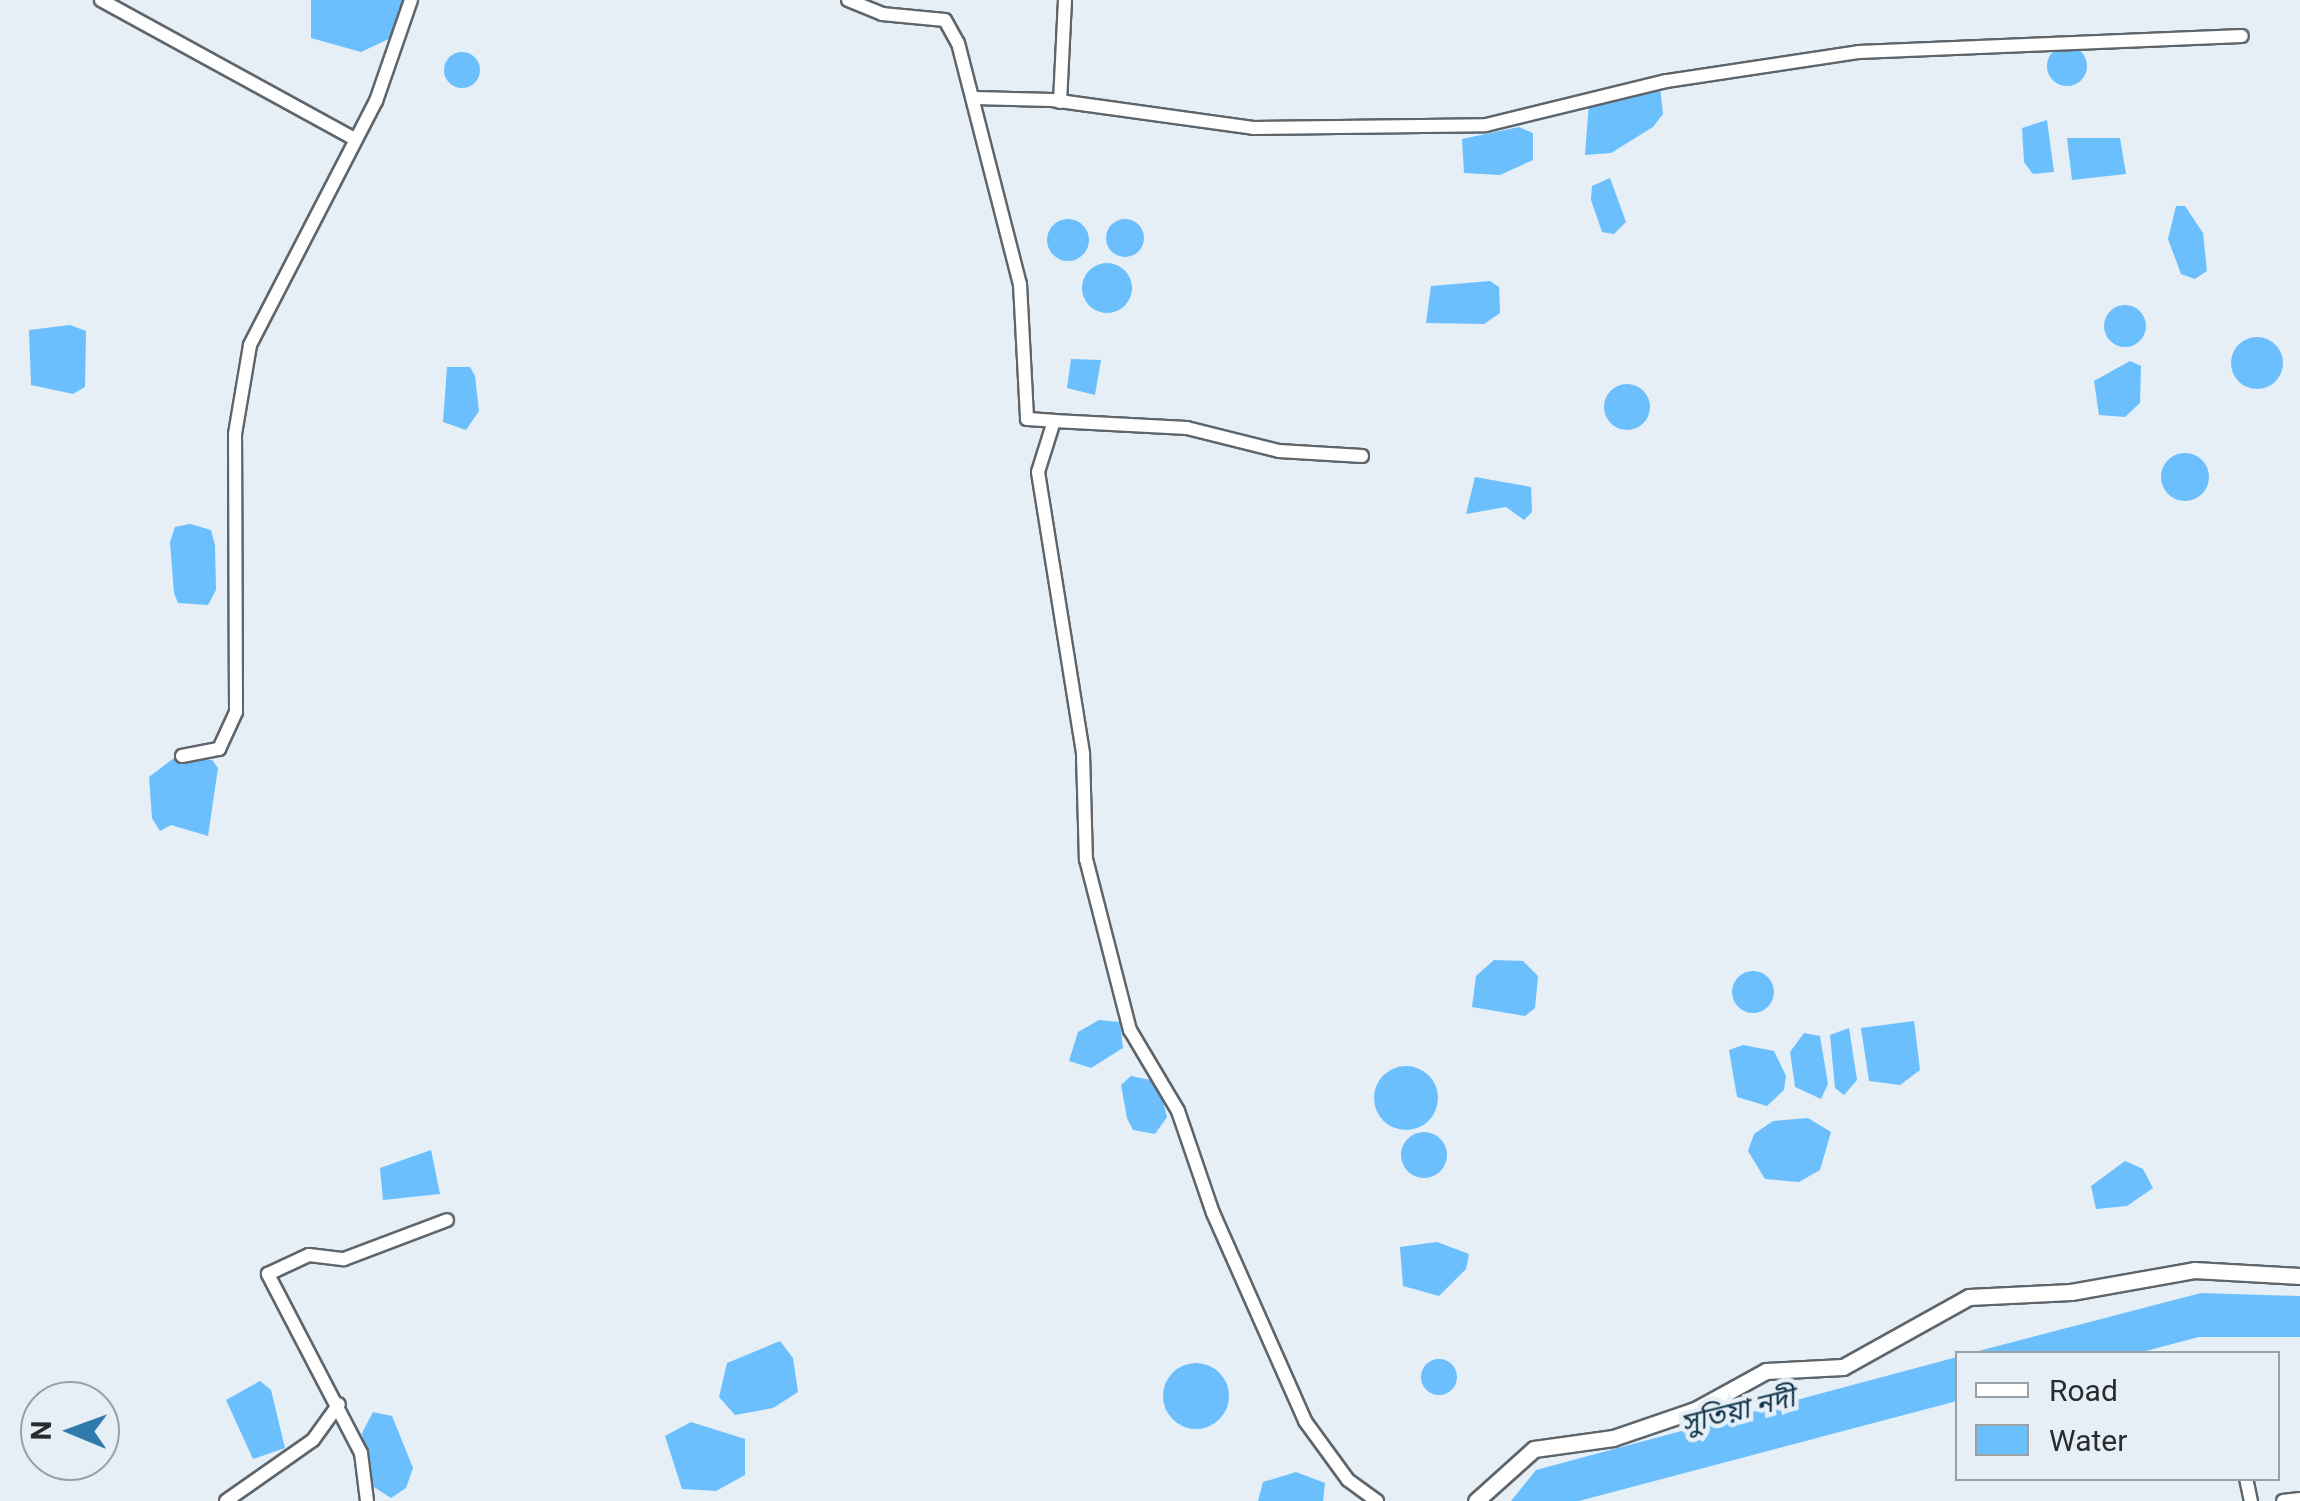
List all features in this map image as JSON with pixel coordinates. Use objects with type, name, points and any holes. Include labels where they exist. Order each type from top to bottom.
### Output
[{"type":"street","points":[[102,0],[298,115],[355,140]]},
{"type":"street","points":[[182,756],[219,749],[234,722],[235,434],[250,345],[355,140],[411,0]]},
{"type":"street","points":[[848,0],[882,14],[945,20],[974,98],[1020,284],[1027,419],[1187,428],[1279,452],[1362,456]]},
{"type":"street","points":[[1060,102],[1066,0]]},
{"type":"street","points":[[974,98],[1060,102],[1252,128],[1486,125],[1667,80],[1859,52],[2242,36]]},
{"type":"street","points":[[1054,421],[1040,494],[1083,754],[1086,858],[1118,988],[1141,1058],[1178,1111],[1213,1213],[1304,1421],[1348,1480],[1377,1501]]},
{"type":"street","points":[[367,1501],[361,1453],[339,1404],[268,1274],[309,1255],[344,1259],[447,1220]]},
{"type":"street","points":[[1476,1501],[1534,1449],[1612,1438],[1695,1410],[1766,1371],[1842,1367],[1969,1297],[2071,1292],[2194,1270],[2300,1276]]},
{"type":"street","points":[[226,1501],[314,1440],[339,1404]]},
{"type":"street","points":[[2283,1501],[2300,1499]]},
{"type":"water","points":[[311,0],[403,0],[393,37],[361,52],[311,38]]},
{"type":"water","points":[[2067,46],[2081,52],[2087,66],[2081,80],[2067,86],[2053,80],[2047,66],[2053,52]]},
{"type":"water","points":[[462,52],[475,57],[480,70],[475,83],[462,88],[449,83],[444,70],[449,57]]},
{"type":"water","points":[[1660,87],[1663,114],[1653,127],[1611,153],[1585,155],[1589,102]]},
{"type":"water","points":[[2047,120],[2054,172],[2033,174],[2024,162],[2022,128]]},
{"type":"water","points":[[1519,127],[1533,133],[1533,160],[1500,175],[1464,173],[1462,139]]},
{"type":"water","points":[[2067,138],[2120,138],[2126,174],[2072,180]]},
{"type":"water","points":[[1610,178],[1626,222],[1614,234],[1602,232],[1591,200],[1592,186]]},
{"type":"water","points":[[2176,206],[2185,206],[2203,233],[2207,271],[2195,279],[2181,274],[2168,239]]},
{"type":"water","points":[[1068,219],[1083,225],[1089,240],[1083,255],[1068,261],[1053,255],[1047,240],[1053,225]]},
{"type":"water","points":[[1125,219],[1138,225],[1144,238],[1138,251],[1125,257],[1112,251],[1106,238],[1112,225]]},
{"type":"water","points":[[1107,263],[1125,270],[1132,288],[1125,306],[1107,313],[1089,306],[1082,288],[1089,270]]},
{"type":"water","points":[[1490,281],[1499,287],[1500,313],[1484,324],[1426,323],[1431,286]]},
{"type":"water","points":[[2125,305],[2140,311],[2146,326],[2140,341],[2125,347],[2110,341],[2104,326],[2110,311]]},
{"type":"water","points":[[70,325],[86,331],[85,387],[73,394],[31,385],[29,330]]},
{"type":"water","points":[[2257,337],[2276,344],[2283,363],[2276,382],[2257,389],[2238,382],[2231,363],[2238,344]]},
{"type":"water","points":[[1071,359],[1101,360],[1095,395],[1067,388]]},
{"type":"water","points":[[2130,361],[2141,366],[2140,403],[2125,417],[2099,415],[2094,381]]},
{"type":"water","points":[[447,367],[470,367],[475,376],[479,411],[466,430],[443,422]]},
{"type":"water","points":[[1627,384],[1643,391],[1650,407],[1643,423],[1627,430],[1611,423],[1604,407],[1611,391]]},
{"type":"water","points":[[2185,453],[2202,460],[2209,477],[2202,494],[2185,501],[2168,494],[2161,477],[2168,460]]},
{"type":"water","points":[[1475,477],[1531,487],[1532,512],[1524,520],[1506,507],[1466,514]]},
{"type":"water","points":[[190,524],[211,530],[215,545],[216,590],[208,605],[178,603],[174,593],[170,542],[175,527]]},
{"type":"water","points":[[174,758],[212,760],[218,768],[208,836],[171,825],[160,831],[152,818],[149,777]]},
{"type":"water","points":[[1494,960],[1523,961],[1538,976],[1535,1008],[1525,1016],[1472,1007],[1476,976]]},
{"type":"water","points":[[1753,971],[1768,977],[1774,992],[1768,1007],[1753,1013],[1738,1007],[1732,992],[1738,977]]},
{"type":"water","points":[[1099,1020],[1120,1022],[1123,1048],[1091,1068],[1069,1061],[1078,1032]]},
{"type":"water","points":[[1914,1021],[1920,1070],[1900,1085],[1869,1081],[1861,1028]]},
{"type":"water","points":[[1849,1028],[1857,1080],[1844,1095],[1835,1088],[1830,1035]]},
{"type":"water","points":[[1804,1033],[1820,1036],[1828,1084],[1821,1099],[1795,1087],[1790,1052]]},
{"type":"water","points":[[1743,1045],[1774,1051],[1786,1076],[1784,1090],[1767,1106],[1737,1097],[1729,1050]]},
{"type":"water","points":[[1406,1066],[1429,1075],[1438,1098],[1429,1121],[1406,1130],[1383,1121],[1374,1098],[1383,1075]]},
{"type":"water","points":[[1131,1076],[1151,1080],[1161,1094],[1167,1117],[1155,1134],[1133,1130],[1127,1118],[1121,1085]]},
{"type":"water","points":[[1808,1118],[1831,1132],[1820,1170],[1799,1182],[1765,1179],[1748,1151],[1754,1134],[1773,1121]]},
{"type":"water","points":[[1424,1132],[1440,1139],[1447,1155],[1440,1171],[1424,1178],[1408,1171],[1401,1155],[1408,1139]]},
{"type":"water","points":[[431,1150],[440,1194],[383,1200],[380,1168]]},
{"type":"water","points":[[2125,1161],[2143,1169],[2153,1188],[2127,1206],[2096,1209],[2091,1186]]},
{"type":"water","points":[[1437,1242],[1469,1254],[1466,1269],[1439,1296],[1403,1286],[1400,1247]]},
{"type":"water","points":[[2201,1293],[2300,1296],[2300,1337],[2199,1337],[2146,1351],[1979,1351]]},
{"type":"water","points":[[780,1341],[793,1358],[798,1392],[773,1408],[735,1415],[719,1397],[727,1363]]},
{"type":"water","points":[[1955,1358],[1955,1402],[1579,1501],[1511,1501],[1536,1470]]},
{"type":"water","points":[[1439,1359],[1452,1364],[1457,1377],[1452,1390],[1439,1395],[1426,1390],[1421,1377],[1426,1364]]},
{"type":"water","points":[[1196,1363],[1220,1372],[1229,1396],[1220,1420],[1196,1429],[1172,1420],[1163,1396],[1172,1372]]},
{"type":"water","points":[[260,1381],[271,1390],[285,1448],[253,1459],[226,1400]]},
{"type":"water","points":[[373,1412],[392,1416],[413,1468],[406,1488],[391,1498],[371,1485],[362,1433]]},
{"type":"water","points":[[691,1422],[745,1439],[745,1475],[716,1491],[682,1489],[665,1436]]},
{"type":"water","points":[[1296,1472],[1325,1483],[1323,1501],[1258,1501],[1263,1482]]},
{"type":"water label","name":"সুতিয়া নদী","points":[[1738,1411]]}]
